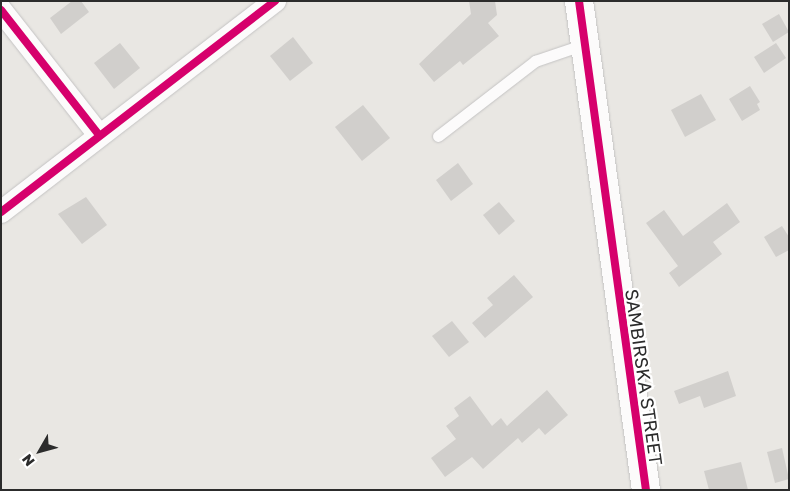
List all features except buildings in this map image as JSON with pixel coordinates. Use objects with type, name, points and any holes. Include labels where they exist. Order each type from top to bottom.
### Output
[{"type":"main road","name":"SAMBIRSKA STREET","points":[[579,1],[582,45],[646,490]]},
{"type":"street","points":[[1,212],[275,1]]},
{"type":"street","points":[[1,10],[99,135]]},
{"type":"lane","points":[[438,136],[535,61],[582,45]]},
{"type":"cycle path","points":[[1,212],[275,1]]},
{"type":"cycle path","points":[[579,1],[646,490]]},
{"type":"cycle path","points":[[1,10],[99,135]]}]
